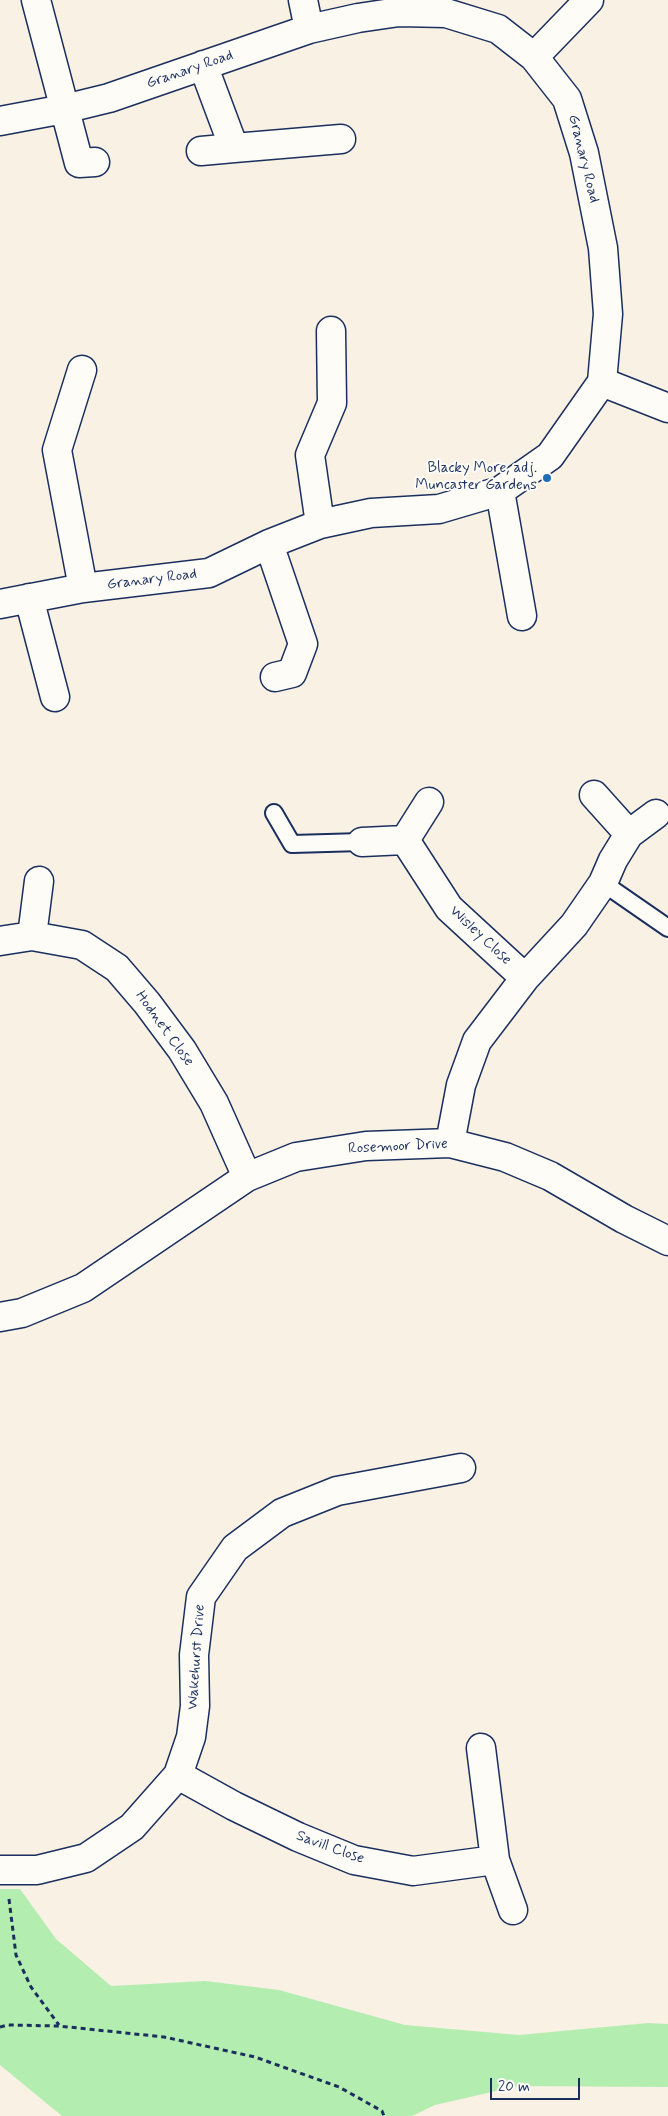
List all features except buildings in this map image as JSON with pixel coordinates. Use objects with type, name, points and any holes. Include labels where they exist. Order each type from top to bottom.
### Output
[{"type":"street","points":[[36,0],[79,163]]},
{"type":"street","points":[[303,0],[309,29]]},
{"type":"street","points":[[534,57],[589,0]]},
{"type":"street","name":"Granary Road","points":[[0,121],[109,98],[309,29],[358,18],[399,12],[446,13],[498,29],[534,57],[567,99],[584,153],[604,248],[608,314],[602,382],[550,456],[500,490],[439,509],[371,513],[320,524],[269,544],[209,573],[83,588],[0,604]]},
{"type":"street","points":[[203,65],[234,148]]},
{"type":"street","points":[[200,151],[341,139]]},
{"type":"street","points":[[320,524],[310,455],[332,403],[331,331]]},
{"type":"street","points":[[82,370],[57,450],[83,588]]},
{"type":"street","points":[[602,382],[668,408]]},
{"type":"street","points":[[500,490],[522,616]]},
{"type":"street","points":[[269,544],[303,644],[292,673],[275,677]]},
{"type":"street","points":[[29,598],[55,697]]},
{"type":"street","points":[[594,795],[629,834]]},
{"type":"street","points":[[362,842],[405,840],[430,802]]},
{"type":"street","name":"Wisley Close","points":[[450,1142],[461,1085],[477,1041],[525,978],[574,925],[603,883],[613,860],[629,834],[656,814]]},
{"type":"street","name":"Wisley Close","points":[[405,840],[449,908],[525,978]]},
{"type":"street","points":[[32,936],[39,882]]},
{"type":"street","name":"Hodnet Close","points":[[0,941],[32,936],[82,945],[117,968],[147,1003],[182,1050],[214,1103],[247,1177]]},
{"type":"street","name":"Rosemoor Drive","points":[[0,1317],[22,1314],[83,1288],[247,1177],[296,1157],[366,1146],[450,1142],[505,1157],[550,1176],[624,1219],[668,1241]]},
{"type":"street","name":"Wakehurst Drive","points":[[5,1871],[37,1870],[86,1858],[132,1827],[178,1775],[191,1737],[195,1706],[194,1654],[201,1597],[235,1548],[282,1513],[337,1491],[461,1468]]},
{"type":"street","points":[[481,1748],[495,1860],[513,1910]]},
{"type":"street","name":"Savill Close","points":[[178,1775],[234,1806],[298,1837],[354,1860],[413,1871],[495,1860]]},
{"type":"lane","points":[[274,813],[292,844],[362,842]]},
{"type":"lane","points":[[603,883],[668,928]]},
{"type":"path","points":[[5,1871],[16,1955],[32,1987],[59,2026]]},
{"type":"path","points":[[0,2027],[8,2025],[59,2026],[164,2037],[255,2057],[339,2087],[382,2111],[384,2116]]},
{"type":"green space","points":[[0,1889],[20,1889],[56,1939],[111,1986],[205,1981],[279,1990],[405,2025],[519,2035],[648,2023],[668,2024],[668,2087],[518,2086],[435,2105],[412,2116],[62,2116],[0,2065]]},
{"type":"place","name":"Blacky More, adj. Muncaster Gardens","points":[[547,478]]}]
